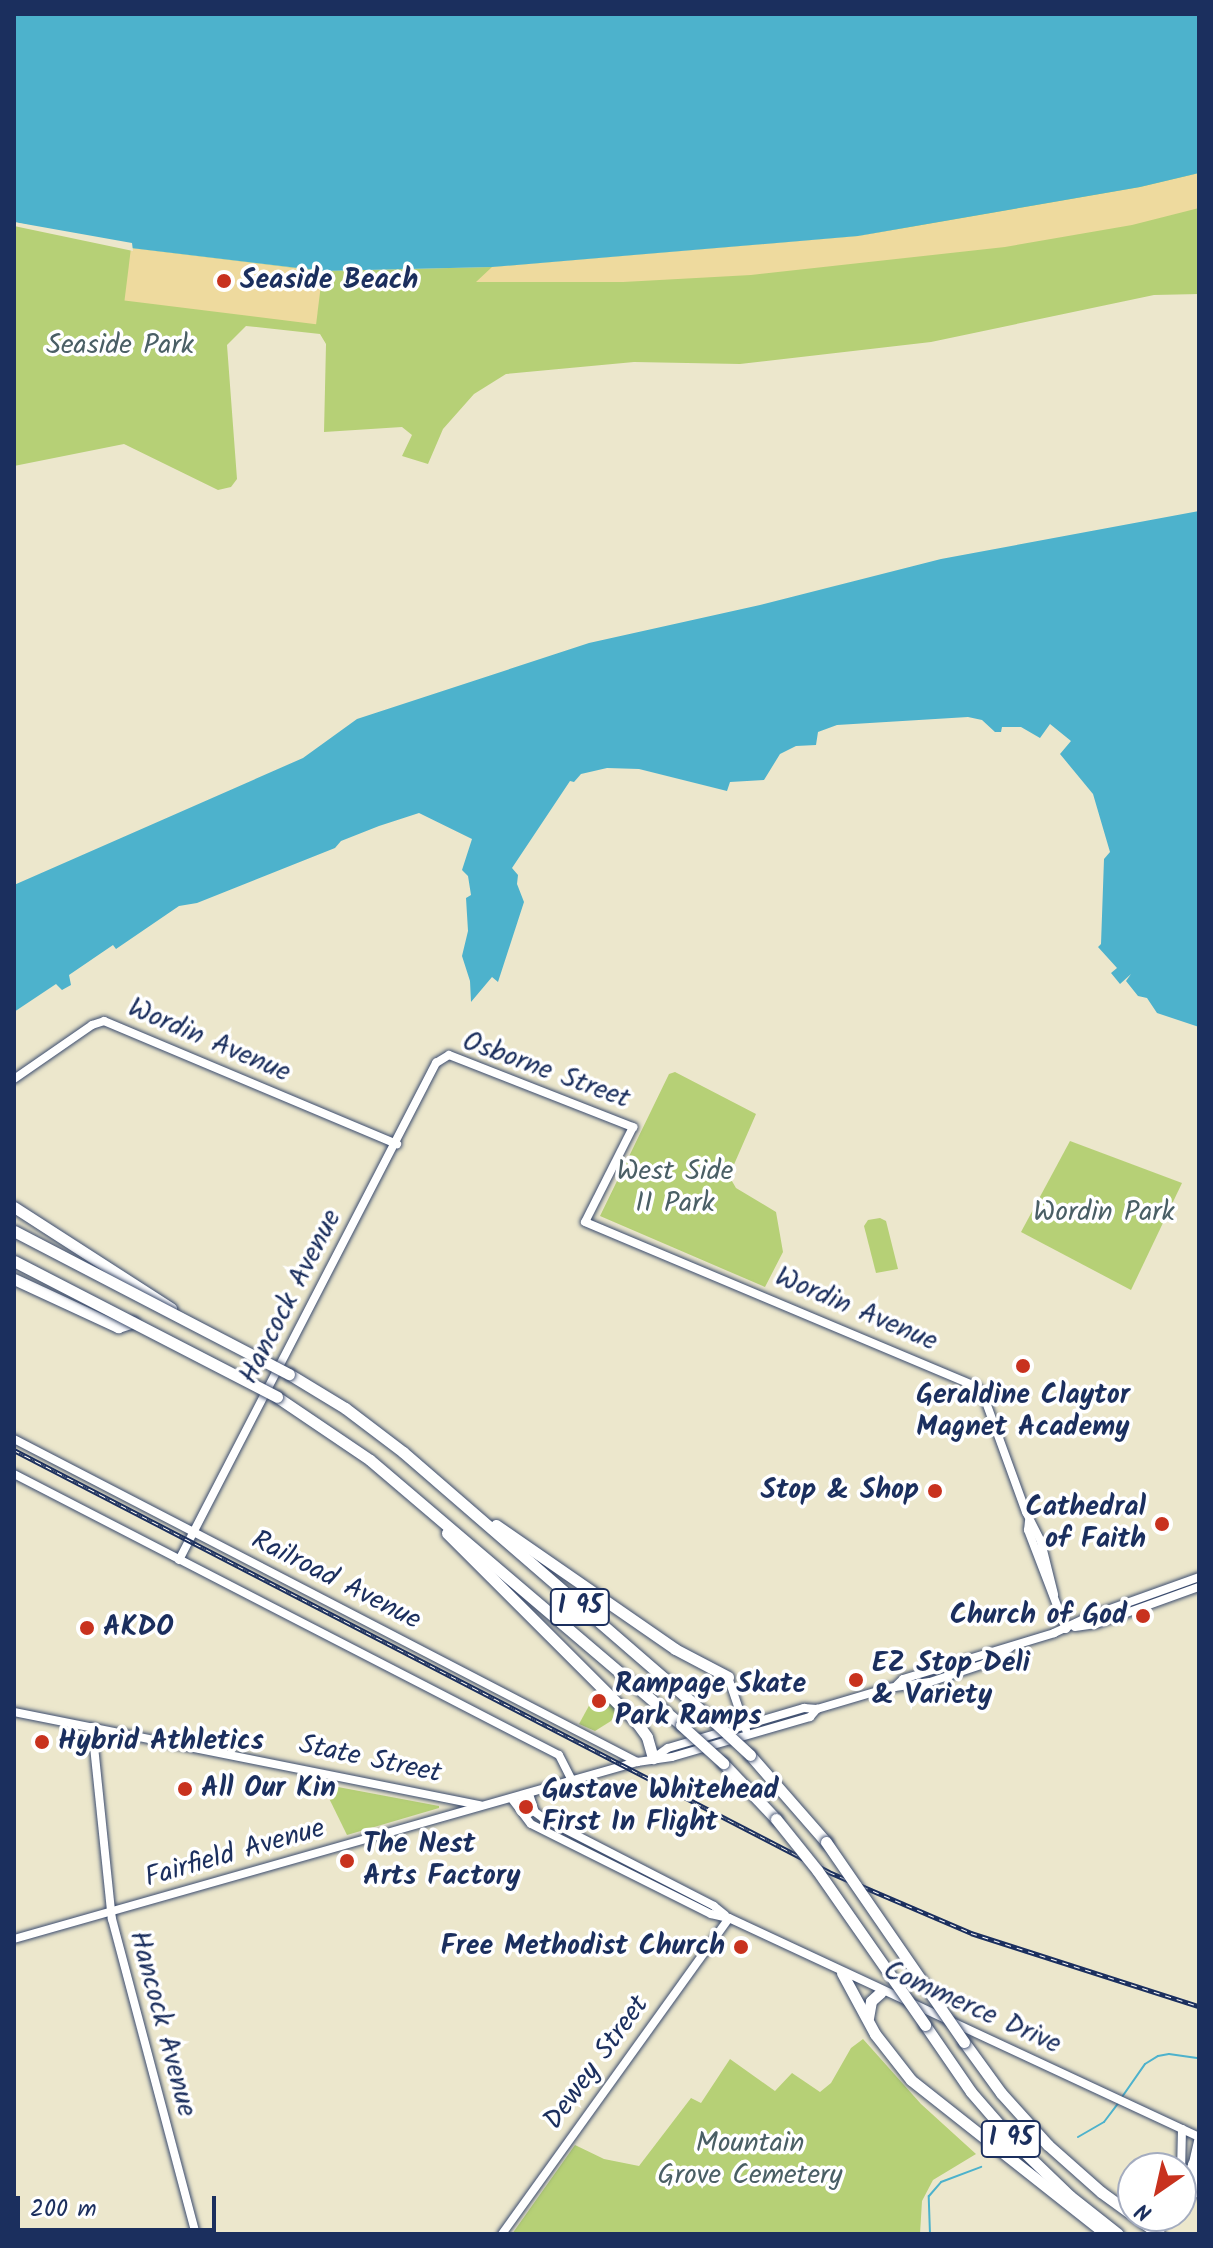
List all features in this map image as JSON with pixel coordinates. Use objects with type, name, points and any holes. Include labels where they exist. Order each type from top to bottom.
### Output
[{"type":"highway","points":[[14,1207],[191,1322]]},
{"type":"highway","name":"I 95","points":[[14,1231],[289,1374],[365,1423],[453,1495],[709,1717],[750,1755],[826,1842],[1001,2093],[1048,2145],[1101,2192],[1159,2234]]},
{"type":"highway","points":[[14,1261],[277,1397],[351,1445],[440,1521],[633,1718],[644,1732],[653,1758]]},
{"type":"highway","points":[[14,1279],[118,1327],[133,1322]]},
{"type":"highway","points":[[453,1495],[675,1649],[728,1677]]},
{"type":"highway","name":"I 95","points":[[440,1521],[723,1763],[776,1819],[817,1870],[971,2092],[1018,2146],[1070,2196],[1118,2234]]},
{"type":"highway","points":[[842,1973],[870,2025],[896,2063],[927,2095],[1106,2234]]},
{"type":"highway","points":[[870,2025],[869,2005],[881,1992]]},
{"type":"street","name":"Wordin Avenue","points":[[14,1079],[92,1025],[104,1021],[397,1144]]},
{"type":"street","name":"Osborne Street","points":[[443,1057],[454,1056],[633,1127],[585,1222]]},
{"type":"street","name":"Hancock Avenue","points":[[179,1560],[443,1057]]},
{"type":"street","name":"Wordin Avenue","points":[[585,1222],[977,1387],[983,1394],[1029,1519],[1041,1542],[1066,1629]]},
{"type":"street","name":"Railroad Avenue","points":[[14,1439],[637,1762]]},
{"type":"street","name":"Railroad Avenue","points":[[14,1474],[559,1755],[572,1781]]},
{"type":"street","name":"Fairfield Avenue","points":[[1066,1629],[1088,1617],[1199,1577]]},
{"type":"street","name":"Fairfield Avenue","points":[[14,1939],[637,1762],[672,1757],[746,1730],[810,1717],[817,1709],[895,1687],[903,1679],[982,1652],[1010,1648],[1066,1629],[1096,1624],[1199,1587]]},
{"type":"street","points":[[728,1677],[746,1730]]},
{"type":"street","name":"State Street","points":[[14,1712],[482,1805]]},
{"type":"street","name":"Hancock Avenue","points":[[92,1727],[111,1912],[196,2234]]},
{"type":"street","name":"Commerce Drive","points":[[529,1794],[538,1815],[589,1848]]},
{"type":"street","points":[[449,1798],[453,1807],[450,1815]]},
{"type":"street","name":"Commerce Drive","points":[[512,1799],[531,1824],[714,1906],[729,1918],[881,1992],[1199,2137]]},
{"type":"street","name":"Dewey Street","points":[[502,2234],[729,1918]]},
{"type":"street","points":[[1181,2152],[1182,2129]]},
{"type":"green space","name":"Seaside Park","points":[[1199,173],[1199,294],[1154,295],[931,342],[740,364],[634,362],[506,374],[474,394],[443,429],[428,464],[402,456],[412,435],[402,427],[324,432],[326,344],[320,334],[246,326],[227,345],[237,479],[231,487],[218,490],[124,444],[14,466],[14,222],[131,248],[323,271],[492,267],[858,236]]},
{"type":"green space","name":"West Side II Park","points":[[675,1072],[756,1114],[729,1176],[736,1188],[776,1212],[783,1252],[765,1287],[600,1216],[669,1074]]},
{"type":"green space","name":"Wordin Park","points":[[1070,1141],[1182,1183],[1131,1290],[1021,1232]]},
{"type":"green space","points":[[880,1218],[886,1221],[898,1269],[876,1273],[864,1226],[868,1220]]},
{"type":"green space","name":"Rampage Skate Park Ramps","points":[[597,1691],[618,1711],[611,1721],[595,1731],[579,1724]]},
{"type":"green space","points":[[322,1784],[439,1806],[439,1808],[347,1835]]},
{"type":"green space","name":"Mountain Grove Cemetery","points":[[863,2039],[921,2104],[976,2154],[933,2180],[922,2201],[920,2234],[512,2234],[575,2145],[604,2159],[639,2166],[691,2098],[701,2103],[730,2059],[775,2091],[792,2073],[820,2092],[831,2083],[851,2048]]},
{"type":"sand","points":[[1199,173],[1199,208],[1132,225],[1005,247],[751,275],[623,282],[476,282],[492,267],[858,236],[1140,187]]},
{"type":"sand","name":"Seaside Beach","points":[[131,248],[323,272],[316,324],[125,301]]},
{"type":"water","points":[[14,14],[1199,14],[1199,173],[1140,187],[858,236],[492,267],[323,271],[131,248],[14,222]]},
{"type":"water","points":[[1199,511],[1199,1027],[1157,1013],[1147,998],[1138,996],[1126,981],[1131,974],[1120,984],[1111,973],[1117,968],[1098,947],[1101,944],[1104,859],[1110,852],[1093,794],[1060,754],[1071,741],[1050,724],[1040,738],[1021,727],[1002,727],[1001,732],[995,732],[982,720],[968,717],[837,725],[818,732],[816,745],[796,746],[780,754],[764,780],[730,782],[727,791],[639,769],[607,768],[581,774],[574,782],[570,781],[512,868],[518,875],[517,884],[524,902],[498,982],[492,977],[471,1002],[470,981],[462,956],[468,931],[466,898],[471,895],[468,876],[462,870],[472,839],[419,813],[341,841],[335,848],[197,903],[179,906],[116,949],[113,945],[69,975],[71,985],[62,990],[56,984],[14,1012],[14,885],[303,758],[357,719],[589,643],[760,605],[941,559]]},
{"type":"pier","points":[[14,222],[132,243],[133,251],[14,226]]},
{"type":"waterway","points":[[1122,2097],[1145,2064],[1158,2056],[1169,2054],[1199,2058]]},
{"type":"waterway","points":[[1078,2137],[1104,2122],[1119,2102]]},
{"type":"waterway","points":[[930,2234],[929,2196],[941,2182],[981,2167]]},
{"type":"railway","points":[[14,1450],[829,1872],[971,1933],[1199,2006]]},
{"type":"place","name":"Seaside Beach","points":[[224,281]]},
{"type":"place","name":"Geraldine Claytor Magnet Academy","points":[[1023,1366]]},
{"type":"place","name":"Stop & Shop","points":[[935,1491]]},
{"type":"place","name":"Cathedral of Faith","points":[[1162,1524]]},
{"type":"place","name":"Church of God","points":[[1143,1616]]},
{"type":"place","name":"AKDO","points":[[87,1628]]},
{"type":"place","name":"EZ Stop Deli & Variety","points":[[856,1680]]},
{"type":"place","name":"Rampage Skate Park Ramps","points":[[599,1701]]},
{"type":"place","name":"Hybrid Athletics","points":[[42,1742]]},
{"type":"place","name":"All Our Kin","points":[[185,1789]]},
{"type":"place","name":"Gustave Whitehead First In Flight","points":[[526,1807]]},
{"type":"place","name":"The Nest Arts Factory","points":[[347,1861]]},
{"type":"place","name":"Free Methodist Church","points":[[741,1947]]}]
